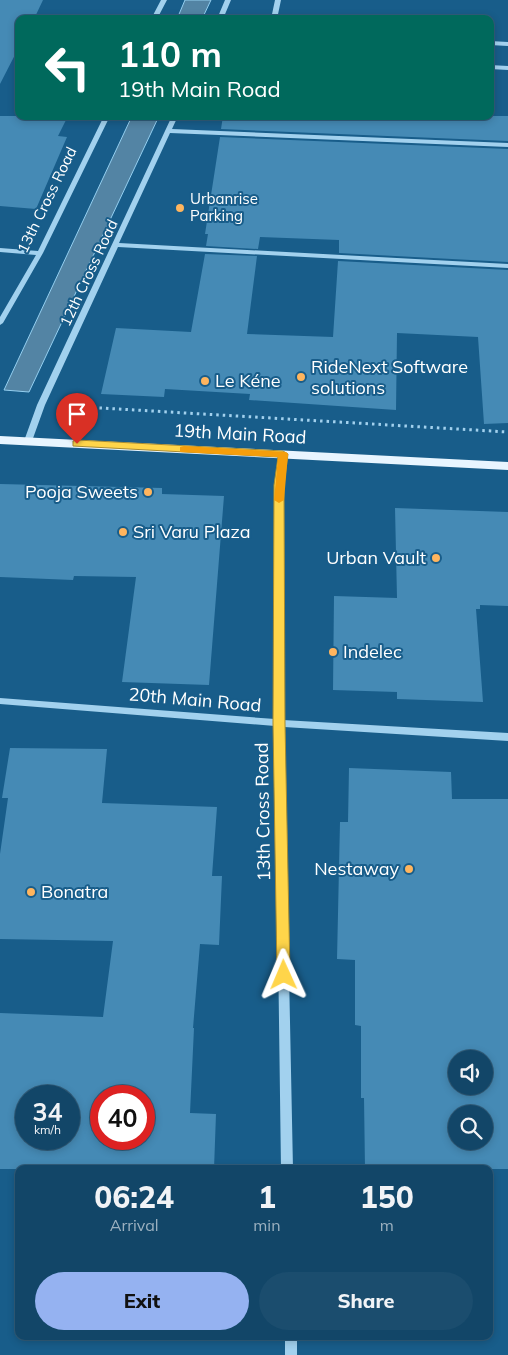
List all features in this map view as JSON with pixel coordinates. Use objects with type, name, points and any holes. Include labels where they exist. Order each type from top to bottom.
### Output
[{"type":"main road","name":"19th Main Road","points":[[5,440],[508,466]]},
{"type":"street","points":[[156,15],[164,0]]},
{"type":"street","points":[[222,15],[228,0]]},
{"type":"street","points":[[275,15],[278,0]]},
{"type":"street","points":[[494,43],[508,44]]},
{"type":"street","points":[[494,67],[508,68]]},
{"type":"street","name":"13th Cross Road","points":[[0,323],[40,253],[105,120]]},
{"type":"street","name":"12th Cross Road","points":[[28,441],[41,405],[173,120]]},
{"type":"street","points":[[168,131],[508,146]]},
{"type":"street","points":[[116,245],[508,266]]},
{"type":"street","points":[[0,250],[40,253]]},
{"type":"street","name":"13th Cross Road","points":[[283,454],[279,485],[279,723],[288,1165]]},
{"type":"street","name":"20th Main Road","points":[[0,701],[279,723],[508,737]]},
{"type":"street","points":[[291,1340],[291,1355]]},
{"type":"path","points":[[41,405],[508,432]]},
{"type":"water","points":[[185,0],[211,0],[204,15],[179,15]]},
{"type":"water","points":[[130,120],[157,120],[29,392],[4,390]]},
{"type":"building","points":[[0,0],[43,0],[36,15],[15,15],[15,55],[0,84]]},
{"type":"building","points":[[0,116],[15,116],[15,120],[66,120],[58,136],[67,137],[36,209],[0,206]]},
{"type":"building","points":[[494,116],[508,116],[508,141],[221,129],[222,120],[494,120]]},
{"type":"building","points":[[220,137],[508,149],[508,262],[339,253],[339,240],[260,237],[258,249],[206,246],[208,234],[205,234]]},
{"type":"building","points":[[205,254],[257,256],[247,334],[333,337],[338,261],[508,270],[508,423],[484,424],[478,337],[397,333],[396,410],[249,400],[250,394],[165,389],[164,397],[101,394],[116,328],[191,332]]},
{"type":"building","points":[[0,484],[162,488],[162,494],[224,496],[209,685],[122,682],[136,577],[74,576],[73,580],[0,577]]},
{"type":"building","points":[[395,508],[508,512],[508,606],[480,605],[480,609],[476,609],[483,702],[397,699],[397,692],[333,690],[334,596],[397,598]]},
{"type":"building","points":[[10,748],[107,749],[102,803],[217,807],[212,876],[222,876],[219,945],[200,944],[193,1028],[190,1113],[216,1114],[214,1165],[15,1165],[15,1169],[0,1169],[0,1013],[103,1017],[113,941],[0,939],[0,854],[8,798],[2,798]]},
{"type":"building","points":[[349,768],[451,772],[452,799],[508,799],[508,1169],[493,1169],[493,1165],[365,1165],[364,1098],[361,1098],[361,1026],[355,1025],[355,960],[337,959],[340,822],[348,822]]},
{"type":"slow traffic","points":[[184,449],[283,454],[279,500]]},
{"type":"place","name":"Urbanrise Parking","points":[[180,208]]},
{"type":"place","name":"RideNext Software solutions","points":[[301,377]]},
{"type":"place","name":"Le Kéne","points":[[205,381]]},
{"type":"place","name":"Pooja Sweets","points":[[148,492]]},
{"type":"place","name":"Sri Varu Plaza","points":[[123,532]]},
{"type":"place","name":"Urban Vault","points":[[436,558]]},
{"type":"place","name":"Indelec","points":[[333,652]]},
{"type":"place","name":"Nestaway","points":[[409,869]]},
{"type":"place","name":"Bonatra","points":[[31,892]]},
{"type":"route","points":[[77,444],[283,454],[279,485],[279,723],[284,975]]}]
